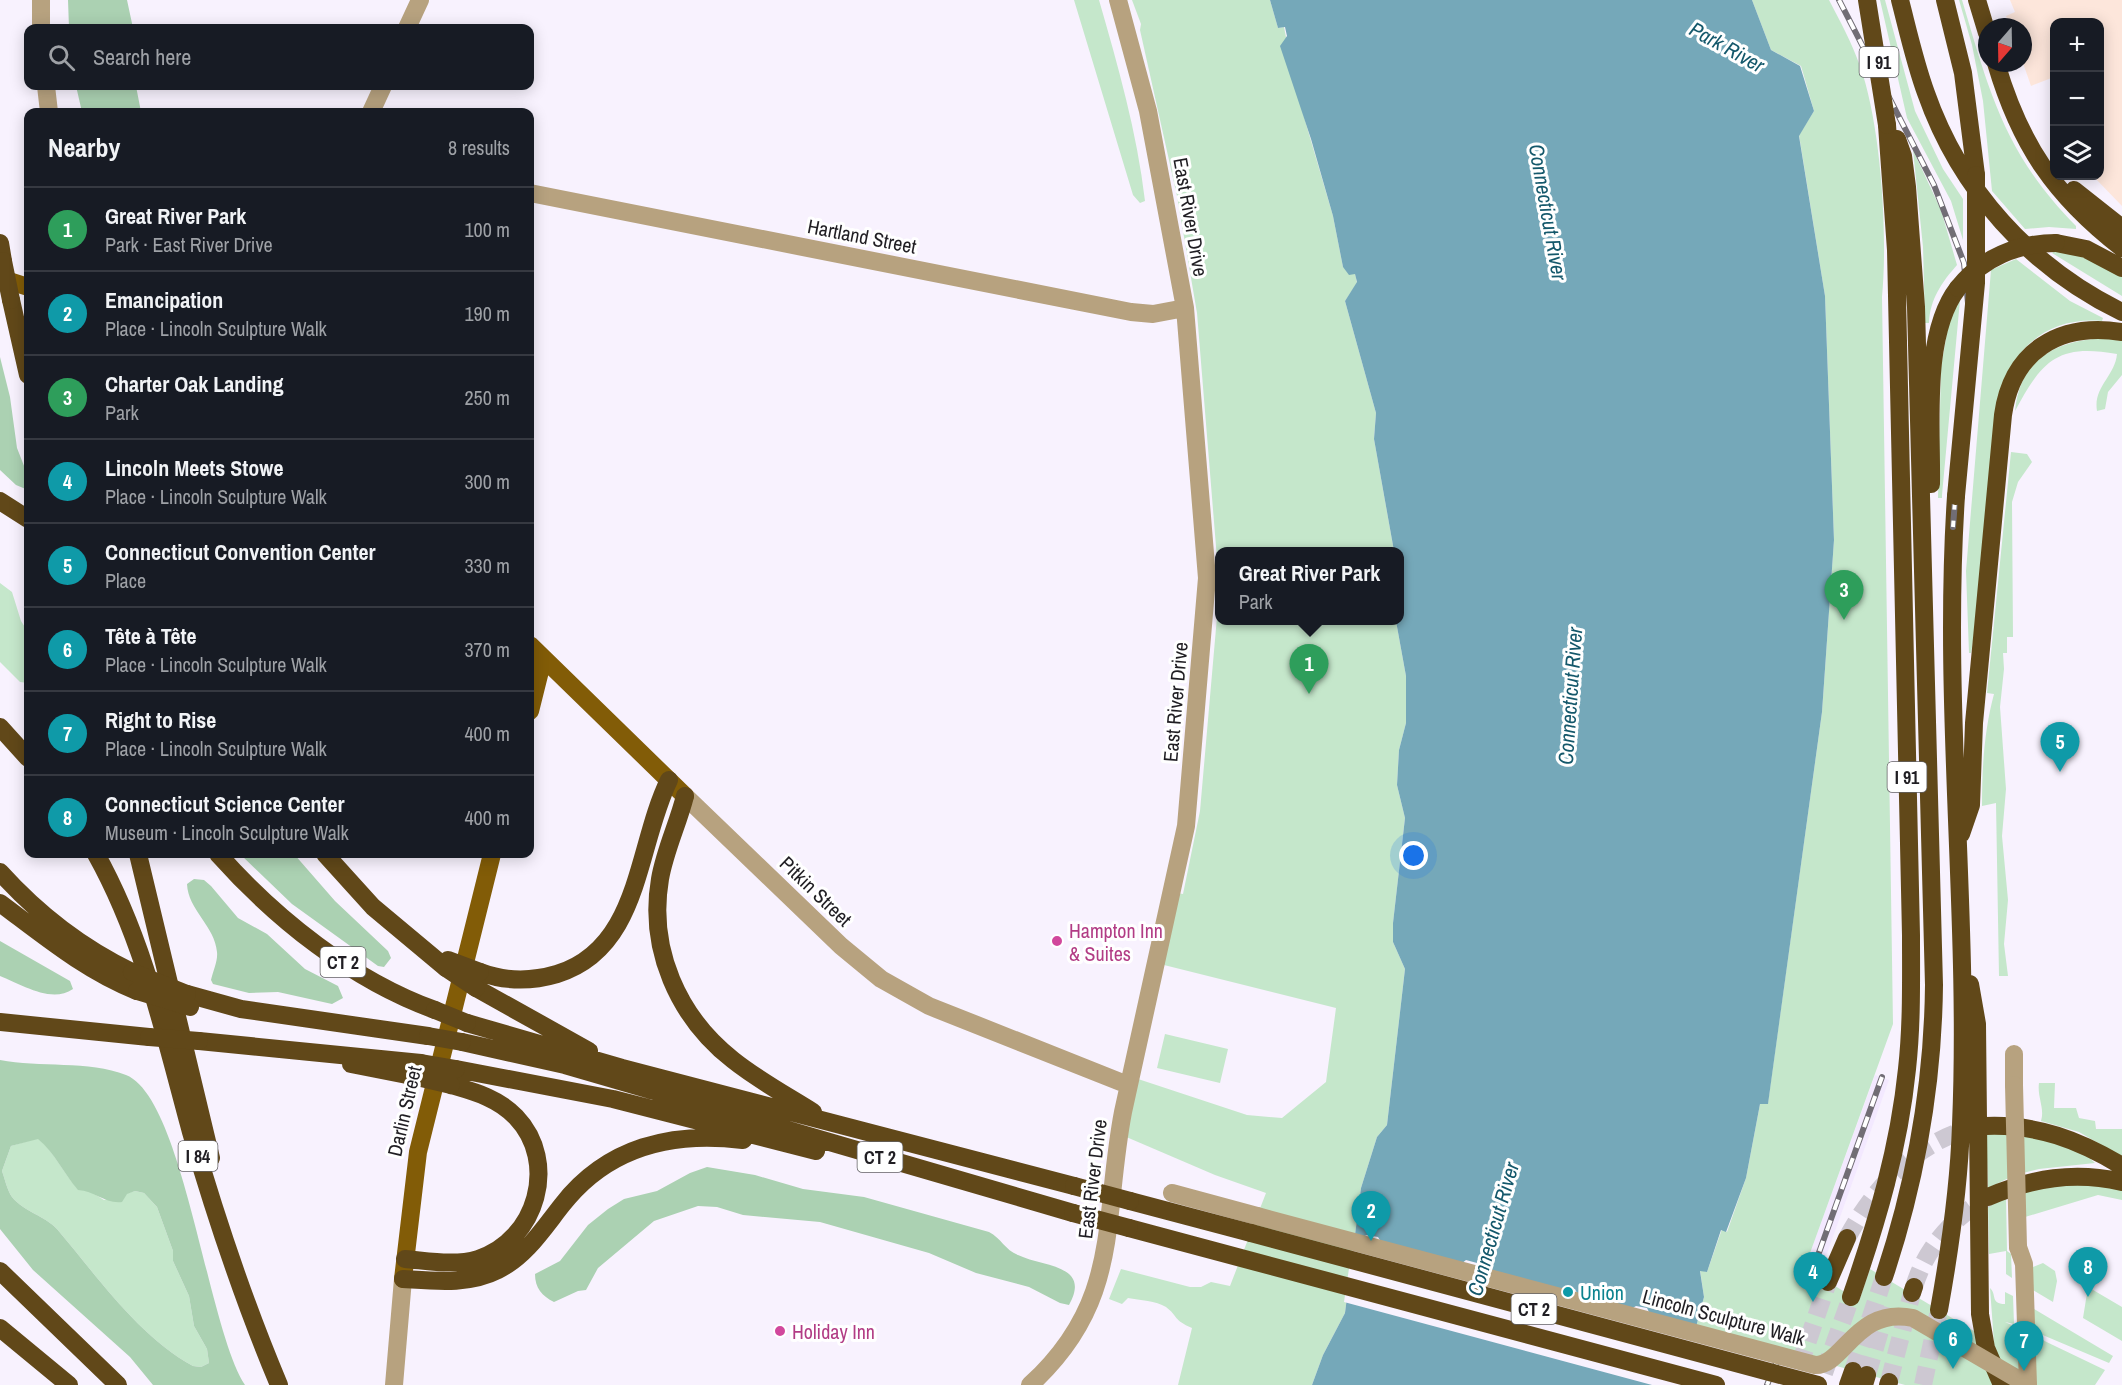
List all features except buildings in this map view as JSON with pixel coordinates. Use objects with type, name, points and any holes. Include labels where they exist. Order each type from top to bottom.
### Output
[{"type":"highway","name":"I 91","points":[[1851,1297],[1878,1217],[1891,1167],[1904,1092],[1910,1025],[1903,156],[1897,139],[1887,125],[1867,0]]},
{"type":"highway","points":[[1900,0],[1931,106],[1953,155],[1971,183],[2009,230],[2037,258],[2073,285],[2122,312]]},
{"type":"highway","name":"I 91","points":[[1939,1310],[1953,1220],[1960,1149],[1962,967],[1957,844],[1953,581],[1956,496],[1976,283],[1978,206],[1967,92],[1946,0]]},
{"type":"highway","points":[[1977,0],[1982,18]]},
{"type":"highway","points":[[1999,72],[2014,117],[2035,158],[2059,190],[2122,248]]},
{"type":"highway","points":[[2014,117],[2026,127],[2050,163]]},
{"type":"highway","points":[[2063,180],[2090,205],[2122,228]]},
{"type":"highway","points":[[1920,523],[1928,515],[1931,501],[1937,335],[1947,305],[1958,288],[1971,274],[1996,256],[2028,245],[2056,243],[2083,248],[2122,268]]},
{"type":"highway","points":[[1889,1280],[1916,1163],[1930,1069],[1934,985],[1920,523],[1918,367],[1904,249]]},
{"type":"highway","points":[[1,261],[24,357]]},
{"type":"highway","points":[[1957,844],[1971,805],[1975,707],[2006,398],[2021,367],[2047,342],[2069,333],[2087,330],[2122,332]]},
{"type":"highway","points":[[0,501],[24,518]]},
{"type":"highway","points":[[0,510],[24,519]]},
{"type":"highway","points":[[0,727],[24,754]]},
{"type":"highway","points":[[478,980],[544,977],[574,967],[603,946],[617,926],[629,901],[657,809],[669,780]]},
{"type":"highway","points":[[685,796],[665,858],[658,901],[660,943],[673,986],[699,1027],[731,1059],[830,1122]]},
{"type":"highway","name":"I 84","points":[[98,858],[144,962],[227,1249],[279,1385]]},
{"type":"highway","points":[[139,858],[224,1204],[227,1249]]},
{"type":"highway","name":"CT 2","points":[[222,858],[260,897],[319,946],[391,990],[467,1023],[622,1068],[1821,1381]]},
{"type":"highway","points":[[329,858],[373,907],[428,954],[478,980],[531,1021],[622,1068]]},
{"type":"highway","points":[[0,872],[34,906],[67,933],[132,972],[188,1001]]},
{"type":"highway","points":[[0,903],[69,955],[109,978],[137,991],[188,1001]]},
{"type":"highway","points":[[1962,967],[1971,987],[1977,1024],[1981,1326],[1989,1358],[2002,1385]]},
{"type":"highway","name":"CT 2","points":[[188,1001],[256,1017],[333,1022],[428,1036],[565,1065],[1073,1213],[1716,1385]]},
{"type":"highway","points":[[0,1022],[279,1047],[453,1077],[624,1102],[964,1190],[1073,1213]]},
{"type":"highway","points":[[405,1259],[459,1262],[490,1254],[506,1244],[519,1230],[536,1197],[539,1179],[537,1160],[521,1124],[493,1100],[453,1077]]},
{"type":"highway","points":[[1986,1126],[2023,1127],[2051,1132],[2081,1143],[2122,1166]]},
{"type":"highway","points":[[404,1279],[459,1280],[483,1276],[507,1266],[529,1247],[569,1196],[588,1177],[612,1160],[643,1146],[665,1140],[705,1137],[812,1150]]},
{"type":"highway","points":[[1988,1197],[2016,1186],[2054,1177],[2088,1177],[2122,1182]]},
{"type":"highway","points":[[1828,1282],[1847,1238]]},
{"type":"highway","points":[[0,1271],[118,1385]]},
{"type":"highway","points":[[0,1328],[69,1385]]},
{"type":"highway","points":[[1793,1385],[1799,1367]]},
{"type":"main road","points":[[1,261],[24,283]]},
{"type":"main road","name":"Pitkin Street","points":[[534,649],[685,796]]},
{"type":"main road","points":[[534,695],[543,659]]},
{"type":"main road","name":"Darlin Street","points":[[404,1279],[418,1152],[491,858]]},
{"type":"street","points":[[41,0],[41,24]]},
{"type":"street","points":[[409,24],[420,0]]},
{"type":"street","name":"East River Drive","points":[[1029,1385],[1073,1336],[1099,1284],[1106,1255],[1115,1159],[1128,1085],[1186,825],[1206,606],[1206,544],[1185,308],[1148,111],[1118,0]]},
{"type":"street","points":[[46,90],[49,108]]},
{"type":"street","points":[[373,108],[381,90]]},
{"type":"street","name":"Hartland Street","points":[[534,194],[1131,312],[1153,314],[1185,308]]},
{"type":"street","name":"Pitkin Street","points":[[685,796],[841,946],[881,979],[929,1006],[1128,1085]]},
{"type":"street","name":"Lincoln Sculpture Walk","points":[[2014,1054],[2018,1247],[2024,1264],[2028,1385]]},
{"type":"street","name":"Lincoln Sculpture Walk","points":[[1172,1193],[1815,1365],[1830,1362],[1850,1338],[1874,1322],[1892,1317],[1913,1318],[2028,1385]]},
{"type":"street","name":"Darlin Street","points":[[394,1385],[404,1279]]},
{"type":"shaded area","points":[[2010,0],[2122,0],[2122,206],[2097,180],[2104,180],[2104,18],[2050,18],[2050,79],[2031,86],[2026,72],[2032,72],[2032,18],[2007,18],[2006,16],[2015,12]]},
{"type":"shaded area","points":[[1875,1075],[1889,1080],[1819,1276],[1805,1267]]},
{"type":"green space","points":[[68,0],[127,0],[132,24],[69,24]]},
{"type":"green space","points":[[1074,0],[1099,0],[1132,124],[1145,201],[1140,203],[1133,195]]},
{"type":"green space","points":[[1132,0],[1270,0],[1278,28],[1284,27],[1297,93],[1333,216],[1343,267],[1355,273],[1357,283],[1345,301],[1376,413],[1374,439],[1393,547],[1216,547],[1197,313],[1177,196],[1140,30],[1141,24]]},
{"type":"green space","points":[[1752,0],[1829,0],[1846,32],[1867,90],[1878,148],[1883,212],[1882,297],[1893,1024],[1805,1267],[1859,1301],[1870,1269],[1994,1343],[1990,1288],[1996,1301],[2000,1304],[2005,1304],[2005,1292],[2013,1296],[2014,1324],[2005,1322],[2014,1326],[2016,1356],[2031,1365],[2030,1334],[2105,1370],[2095,1385],[1905,1385],[1696,1327],[1704,1297],[1700,1270],[1707,1272],[1722,1229],[1727,1232],[1746,1178],[1760,1104],[1768,1103],[1822,712],[1834,540],[1825,296],[1799,135],[1814,111],[1801,66],[1771,50]]},
{"type":"green space","points":[[1880,0],[1885,0],[1915,111],[1943,169],[1963,199],[1963,240],[1951,201],[1907,118]]},
{"type":"green space","points":[[1959,0],[1962,0],[1978,52],[1978,72],[1984,72],[2016,148],[2032,174],[2076,226],[2076,229],[2049,227],[2025,229],[1992,191],[1983,101],[1972,45]]},
{"type":"green space","points":[[77,90],[137,90],[140,108],[81,108]]},
{"type":"green space","points":[[1913,150],[1941,210],[1957,265],[1938,291],[1929,323],[1925,323],[1923,247]]},
{"type":"green space","points":[[2056,250],[2076,254],[2122,276],[2122,296],[2052,253]]},
{"type":"green space","points":[[2016,259],[2070,301],[2103,318],[2102,321],[2080,321],[2060,326],[2043,334],[2028,345],[2016,359],[2007,376],[1995,416],[1974,635],[1971,653],[1969,653],[1966,571],[1991,270]]},
{"type":"green space","points":[[1960,300],[1942,498],[1938,498],[1941,367],[1949,321]]},
{"type":"green space","points":[[2104,338],[2122,341],[2122,375],[2108,392],[2105,409],[2097,411],[2098,395],[2117,354],[2080,351],[2065,354],[2043,368],[2015,411],[2018,393],[2024,378],[2043,356],[2071,343]]},
{"type":"green space","points":[[0,357],[10,397],[17,448],[24,466],[24,488],[16,485],[0,470]]},
{"type":"green space","points":[[2011,452],[2027,454],[2032,462],[2018,482],[2012,502],[2013,637],[2007,637],[2007,653],[2003,653],[2004,669],[2000,707],[2006,789],[2002,836],[2008,900],[2004,944],[2008,976],[1999,976],[1996,803],[1982,806],[1982,792],[1986,736],[1994,694],[1987,693]]},
{"type":"green space","points":[[0,583],[12,592],[24,626],[24,682],[20,682],[0,662]]},
{"type":"green space","points":[[1216,625],[1397,625],[1406,676],[1406,723],[1399,750],[1397,785],[1405,818],[1393,923],[1393,942],[1405,969],[1387,1125],[1377,1137],[1361,1188],[1345,1313],[1323,1355],[1312,1385],[1178,1385],[1192,1328],[1158,1303],[1128,1298],[1122,1304],[1109,1299],[1121,1269],[1190,1287],[1201,1287],[1211,1282],[1230,1286],[1266,1193],[1215,1175],[1124,1136],[1132,1077],[1247,1115],[1282,1118],[1326,1082],[1336,1008],[1160,964],[1177,893],[1183,894],[1200,811]]},
{"type":"green space","points":[[244,858],[297,858],[335,901],[388,951],[391,958],[384,967],[378,966],[292,904]]},
{"type":"green space","points":[[194,879],[204,880],[238,918],[267,934],[305,969],[338,986],[343,998],[332,1004],[278,992],[249,993],[213,984],[211,980],[217,952],[212,934],[188,893],[187,884]]},
{"type":"green space","points":[[0,941],[70,981],[73,989],[64,993],[46,994],[0,976]]},
{"type":"green space","points":[[1165,1034],[1228,1049],[1220,1083],[1157,1068]]},
{"type":"green space","points":[[0,1060],[96,1067],[126,1075],[146,1093],[164,1125],[179,1168],[231,1356],[245,1385],[153,1385],[130,1357],[33,1270],[0,1229]],"holes":[[[38,1139],[78,1190],[116,1202],[122,1202],[127,1194],[135,1191],[144,1193],[157,1207],[173,1251],[173,1261],[189,1296],[194,1326],[207,1349],[209,1363],[201,1367],[193,1366],[154,1339],[119,1304],[57,1229],[12,1197],[2,1171],[11,1146]]]},
{"type":"green space","points":[[2039,1083],[2055,1083],[2054,1108],[2076,1108],[2079,1118],[2095,1121],[2096,1129],[2122,1129],[2122,1157],[2079,1132],[2041,1121]]},
{"type":"green space","points":[[1986,1132],[2022,1132],[2085,1154],[2095,1163],[2039,1169],[2015,1175],[1988,1188]]},
{"type":"green space","points":[[38,1138],[78,1189],[88,1190],[104,1200],[135,1191],[144,1193],[157,1207],[173,1251],[173,1261],[189,1296],[194,1326],[207,1349],[209,1363],[201,1367],[193,1366],[154,1339],[119,1304],[57,1229],[12,1197],[2,1171],[11,1146]]},
{"type":"green space","points":[[707,1167],[755,1175],[803,1189],[864,1197],[989,1232],[1014,1253],[1051,1265],[1069,1274],[1074,1282],[1074,1292],[1069,1305],[1060,1303],[1029,1287],[976,1273],[929,1253],[820,1222],[743,1215],[717,1207],[698,1206],[654,1221],[598,1268],[586,1290],[578,1291],[554,1302],[540,1291],[535,1274],[560,1261],[588,1225],[608,1209],[624,1199],[657,1191],[690,1173]]},
{"type":"green space","points":[[2065,1182],[2122,1189],[2122,1200],[2098,1195],[2025,1217],[2024,1189]]},
{"type":"green space","points":[[2006,1196],[2007,1251],[2011,1254],[2012,1278],[2006,1274],[2006,1251],[1989,1254],[1988,1205]]},
{"type":"green space","points":[[2043,1263],[2055,1271],[2057,1281],[2053,1302],[2028,1287],[2028,1264],[2033,1267]]},
{"type":"green space","points":[[2088,1287],[2122,1307],[2122,1341],[2083,1318]]},
{"type":"green space","points":[[2029,1306],[2113,1356],[2109,1363],[2031,1330]]},
{"type":"water","points":[[1270,0],[1752,0],[1771,50],[1800,66],[1814,111],[1799,136],[1825,296],[1834,540],[1822,712],[1768,1104],[1760,1104],[1746,1178],[1726,1232],[1721,1230],[1707,1272],[1700,1271],[1704,1297],[1696,1327],[1690,1325],[1679,1385],[1312,1385],[1323,1355],[1345,1313],[1361,1188],[1377,1137],[1387,1125],[1405,969],[1393,942],[1393,923],[1405,818],[1397,785],[1399,750],[1406,723],[1406,676],[1397,625],[1404,625],[1404,547],[1393,547],[1374,439],[1376,413],[1345,301],[1357,282],[1355,274],[1349,275],[1343,267],[1333,216],[1311,139],[1280,46],[1287,36],[1285,27],[1278,28]]},
{"type":"pier","points":[[1354,1235],[1362,1237],[1367,1235],[1378,1237],[1381,1242],[1461,1264],[1466,1260],[1477,1263],[1479,1269],[1559,1290],[1564,1287],[1575,1289],[1578,1295],[1631,1309],[1636,1306],[1647,1308],[1650,1314],[1692,1329],[1682,1385],[1652,1385],[1344,1302]]},
{"type":"tunnel","points":[[1847,1238],[1871,1201],[1899,1169],[1934,1143],[1975,1127]]},
{"type":"tunnel","points":[[1914,1287],[1926,1259],[1942,1235],[1963,1214],[1988,1197]]},
{"type":"tunnel","points":[[1853,1371],[1884,1277]]},
{"type":"tunnel","points":[[1799,1367],[1828,1282]]},
{"type":"tunnel","points":[[1889,1382],[1912,1293]]},
{"type":"tunnel","points":[[1824,1373],[1851,1297]]},
{"type":"tunnel","points":[[1867,1375],[1887,1307]]},
{"type":"tunnel","points":[[1923,1385],[1939,1310]]},
{"type":"railway","points":[[1839,0],[1934,185],[1964,263],[1969,313],[1953,527]]},
{"type":"railway","points":[[1812,1272],[1882,1077]]},
{"type":"railway","points":[[1767,1385],[1777,1361]]},
{"type":"place","name":"Charter Oak Landing","points":[[1844,620]]},
{"type":"place","name":"Great River Park","points":[[1309,694]]},
{"type":"place","name":"Connecticut Convention Center","points":[[2060,772]]},
{"type":"place","name":"Hampton Inn & Suites","points":[[1057,941]]},
{"type":"place","name":"Emancipation","points":[[1371,1241]]},
{"type":"place","name":"Union","points":[[1568,1292]]},
{"type":"place","name":"Connecticut Science Center","points":[[2088,1297]]},
{"type":"place","name":"Lincoln Meets Stowe","points":[[1813,1302]]},
{"type":"place","name":"Holiday Inn","points":[[780,1331]]},
{"type":"place","name":"Tête à Tête","points":[[1953,1369]]},
{"type":"place","name":"Right to Rise","points":[[2024,1371]]},
{"type":"water label","name":"Park River","points":[[1727,47]]},
{"type":"water label","name":"Connecticut River","points":[[1548,212]]},
{"type":"water label","name":"Connecticut River","points":[[1570,696]]},
{"type":"water label","name":"Connecticut River","points":[[1493,1229]]}]
